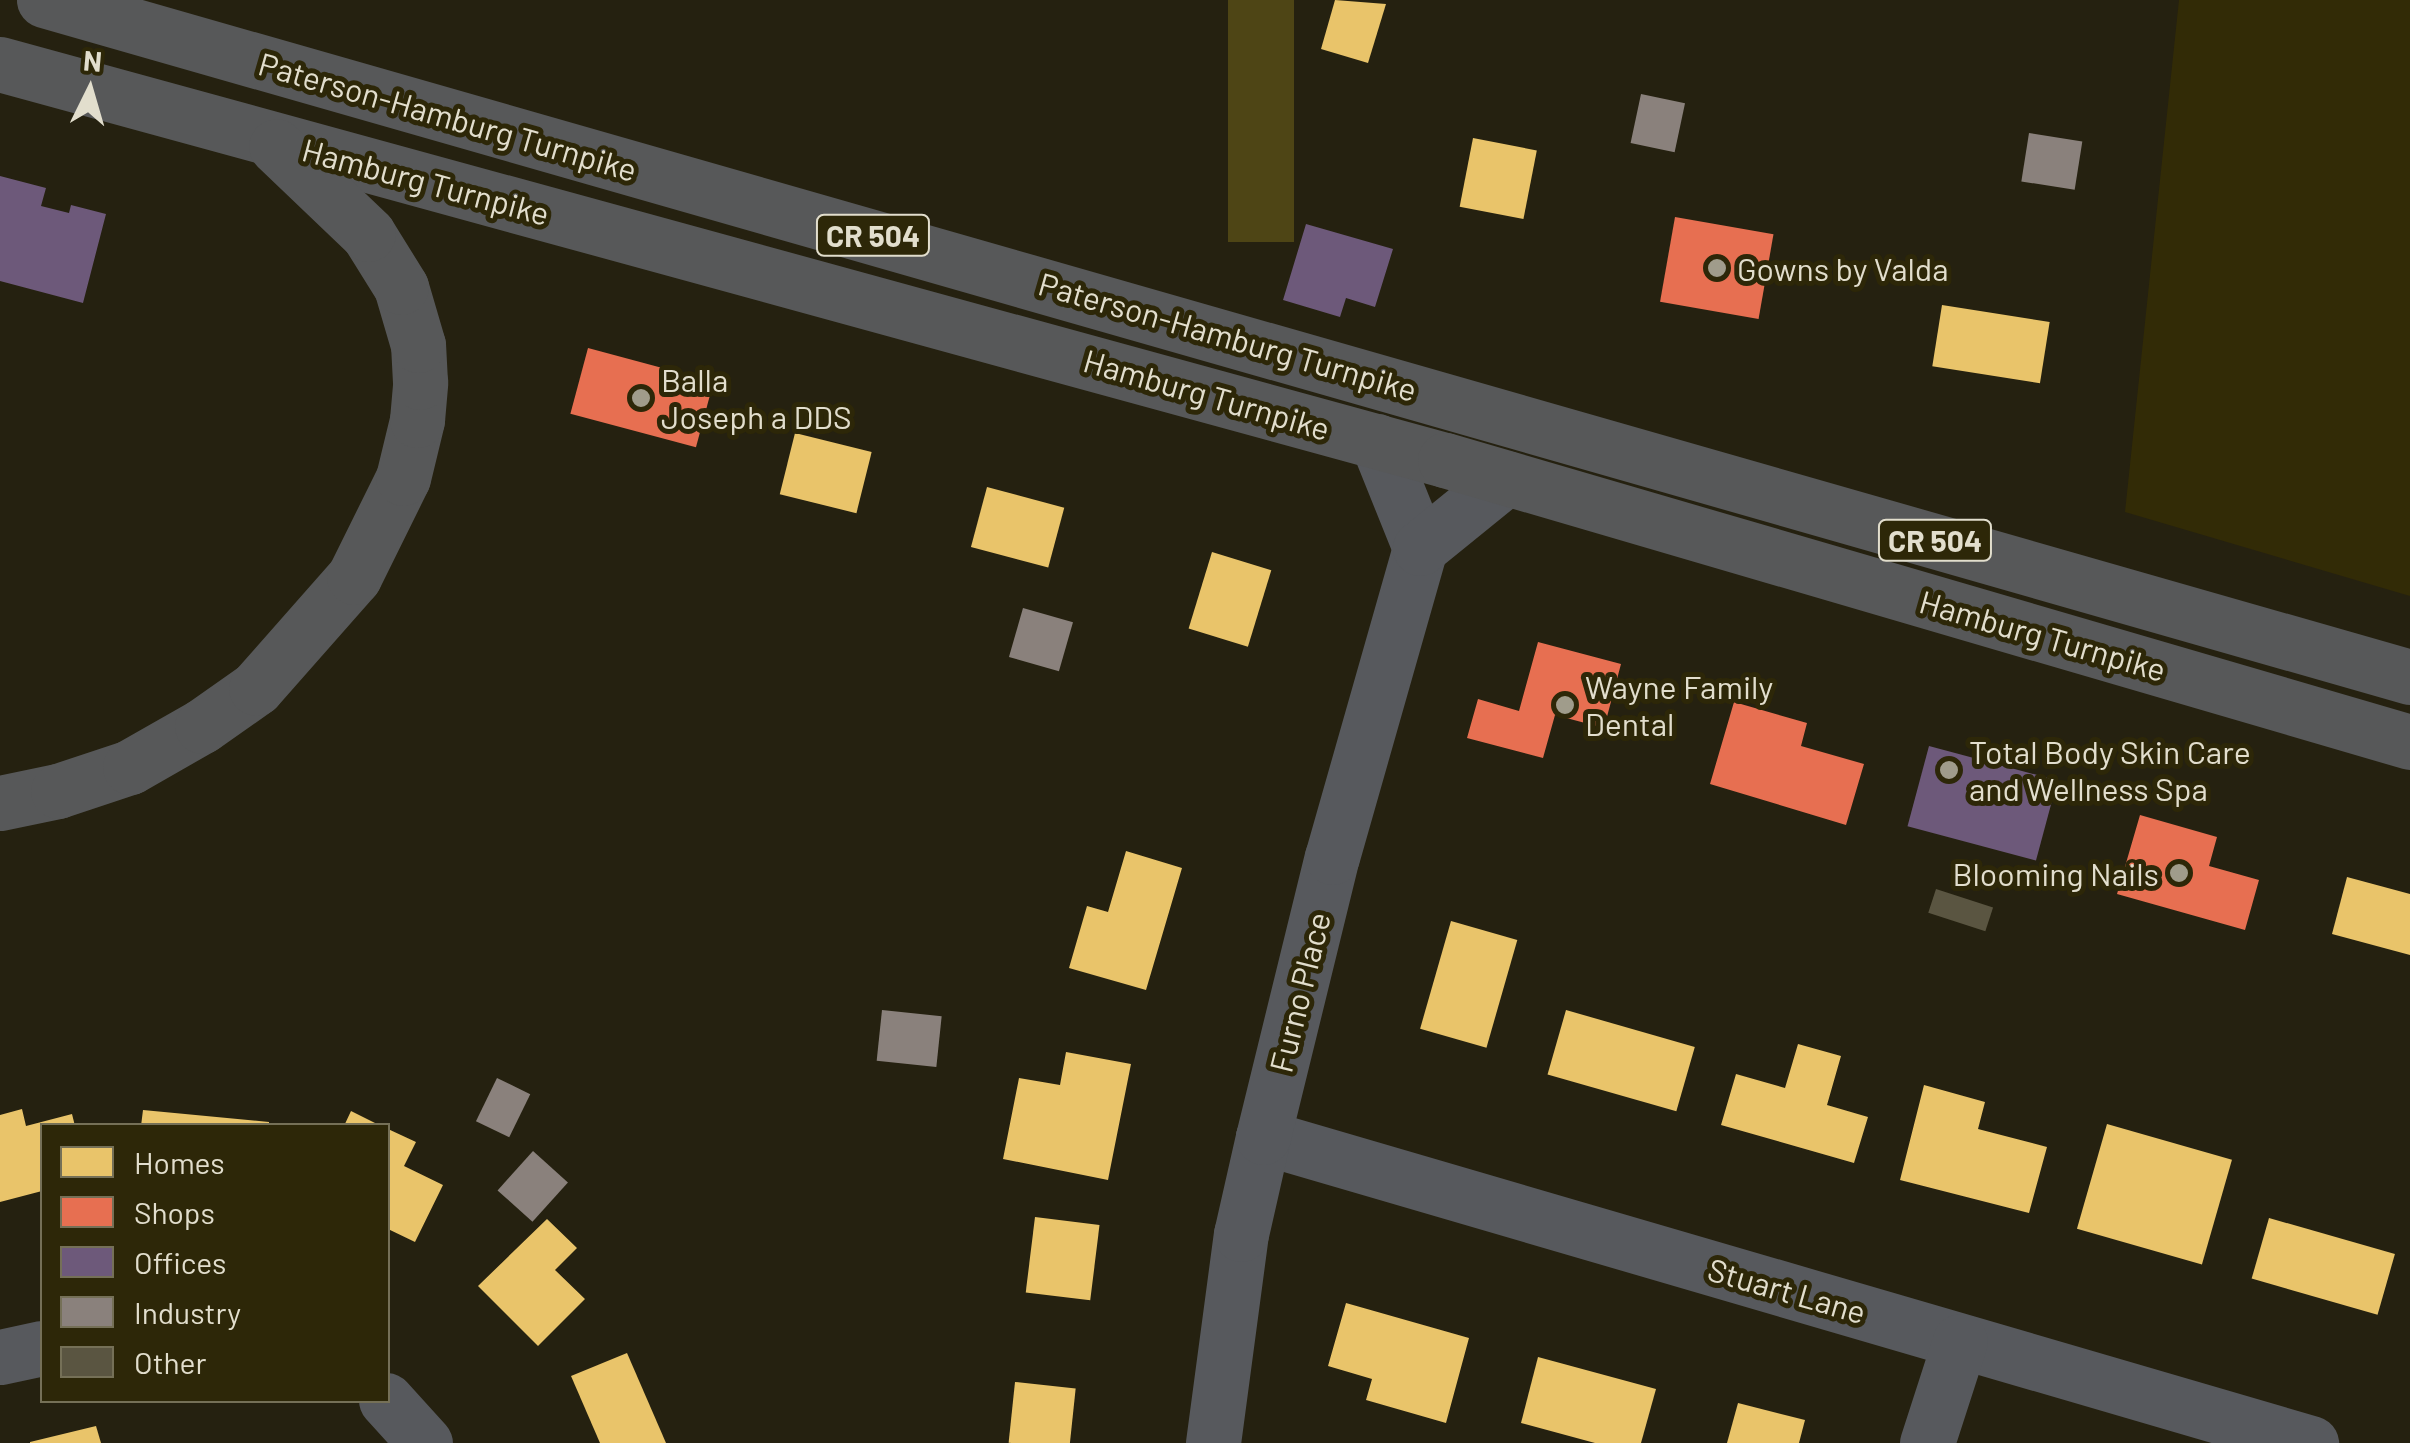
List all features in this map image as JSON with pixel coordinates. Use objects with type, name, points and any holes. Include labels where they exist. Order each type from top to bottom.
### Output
[{"type":"main road","name":"Paterson-Hamburg Turnpike","points":[[44,0],[2410,677]]},
{"type":"main road","name":"Hamburg Turnpike","points":[[0,64],[1506,478],[2410,742]]},
{"type":"main road","points":[[0,803],[58,791],[130,767],[202,726],[256,688],[354,577],[402,478],[418,420],[420,382],[418,345],[401,286],[368,234],[266,137]]},
{"type":"street","points":[[1377,442],[1420,548],[1506,478]]},
{"type":"street","name":"Furno Place","points":[[1213,1443],[1241,1234],[1332,857],[1420,548]]},
{"type":"street","name":"Stuart Lane","points":[[1264,1137],[2310,1443]]},
{"type":"street","points":[[1927,1443],[1960,1340]]},
{"type":"street","points":[[0,1357],[40,1348]]},
{"type":"street","points":[[389,1403],[424,1443]]},
{"type":"shaded area","points":[[1228,0],[1294,0],[1294,242],[1228,242]]},
{"type":"shaded area","points":[[2179,0],[2410,0],[2410,596],[2125,512]]},
{"type":"building: Homes","points":[[1335,0],[1386,4],[1368,63],[1321,49]]},
{"type":"building: Homes","points":[[1473,138],[1537,150],[1523,219],[1460,207]]},
{"type":"building: Homes","points":[[1942,305],[2050,322],[2040,383],[1932,366]]},
{"type":"building: Homes","points":[[795,433],[872,452],[856,513],[780,494]]},
{"type":"building: Homes","points":[[987,487],[1064,508],[1048,568],[971,547]]},
{"type":"building: Homes","points":[[1212,552],[1271,570],[1248,647],[1189,629]]},
{"type":"building: Homes","points":[[1126,851],[1182,868],[1146,990],[1069,968],[1087,906],[1108,912]]},
{"type":"building: Homes","points":[[2347,877],[2410,894],[2410,955],[2332,934]]},
{"type":"building: Homes","points":[[1451,921],[1517,940],[1486,1048],[1420,1029]]},
{"type":"building: Homes","points":[[1566,1010],[1695,1047],[1676,1111],[1548,1074]]},
{"type":"building: Homes","points":[[1798,1044],[1841,1056],[1827,1105],[1868,1117],[1854,1163],[1721,1125],[1736,1074],[1785,1088]]},
{"type":"building: Homes","points":[[1066,1052],[1131,1064],[1108,1180],[1003,1159],[1019,1078],[1060,1085]]},
{"type":"building: Homes","points":[[1924,1085],[1985,1102],[1978,1129],[2047,1147],[2029,1213],[1900,1180]]},
{"type":"building: Homes","points":[[22,1109],[26,1126],[72,1114],[74,1123],[40,1123],[40,1192],[0,1202],[0,1115]]},
{"type":"building: Homes","points":[[143,1110],[269,1122],[269,1123],[141,1123]]},
{"type":"building: Homes","points":[[351,1111],[375,1123],[345,1123]]},
{"type":"building: Homes","points":[[2107,1124],[2232,1160],[2202,1265],[2077,1229]]},
{"type":"building: Homes","points":[[390,1130],[416,1142],[404,1166],[443,1185],[415,1242],[390,1230]]},
{"type":"building: Homes","points":[[1035,1217],[1100,1225],[1090,1300],[1026,1292]]},
{"type":"building: Homes","points":[[2269,1218],[2395,1254],[2378,1315],[2252,1279]]},
{"type":"building: Homes","points":[[547,1219],[577,1248],[555,1270],[585,1299],[538,1346],[478,1286]]},
{"type":"building: Homes","points":[[1346,1303],[1469,1338],[1446,1423],[1366,1400],[1372,1379],[1328,1366]]},
{"type":"building: Homes","points":[[627,1353],[666,1443],[600,1443],[571,1376]]},
{"type":"building: Homes","points":[[1538,1357],[1656,1389],[1641,1443],[1595,1443],[1521,1423]]},
{"type":"building: Homes","points":[[1015,1382],[1076,1388],[1070,1443],[1009,1443]]},
{"type":"building: Homes","points":[[1738,1403],[1805,1420],[1799,1443],[1727,1443]]},
{"type":"building: Homes","points":[[96,1426],[101,1443],[30,1443],[30,1442]]},
{"type":"building: Shops","name":"Gowns by Valda","points":[[1675,217],[1773,234],[1759,319],[1660,302]]},
{"type":"building: Shops","name":"Balla Joseph a DDS","points":[[588,348],[714,382],[696,447],[570,414]]},
{"type":"building: Shops","name":"Wayne Family Dental","points":[[1538,642],[1621,664],[1604,728],[1555,715],[1543,758],[1467,738],[1478,699],[1519,711]]},
{"type":"building: Shops","points":[[1734,702],[1807,723],[1801,746],[1864,764],[1846,825],[1710,784]]},
{"type":"building: Shops","name":"Blooming Nails","points":[[2140,815],[2217,837],[2209,866],[2259,880],[2245,930],[2117,894]]},
{"type":"building: Offices","points":[[0,176],[46,188],[41,206],[69,213],[71,205],[106,214],[83,303],[0,281]]},
{"type":"building: Offices","points":[[1306,224],[1393,249],[1375,307],[1346,298],[1340,317],[1283,300]]},
{"type":"building: Offices","points":[[1929,746],[2057,780],[2036,861],[1908,826]]},
{"type":"building: Industry","points":[[1641,94],[1685,103],[1675,152],[1631,143]]},
{"type":"building: Industry","points":[[2029,133],[2082,141],[2075,190],[2021,181]]},
{"type":"building: Industry","points":[[1023,608],[1073,622],[1059,671],[1009,657]]},
{"type":"building: Industry","points":[[882,1010],[942,1016],[936,1067],[877,1061]]},
{"type":"building: Industry","points":[[497,1078],[530,1094],[509,1137],[476,1121]]},
{"type":"building: Industry","points":[[533,1151],[568,1182],[532,1222],[498,1190]]},
{"type":"building: Other","points":[[1936,889],[1993,908],[1985,931],[1928,913]]},
{"type":"place","name":"Gowns by Valda","points":[[1717,268]]},
{"type":"place","name":"Balla Joseph a DDS","points":[[641,398]]},
{"type":"place","name":"Wayne Family Dental","points":[[1565,705]]},
{"type":"place","name":"Total Body Skin Care and Wellness Spa","points":[[1949,770]]},
{"type":"place","name":"Blooming Nails","points":[[2179,873]]}]
